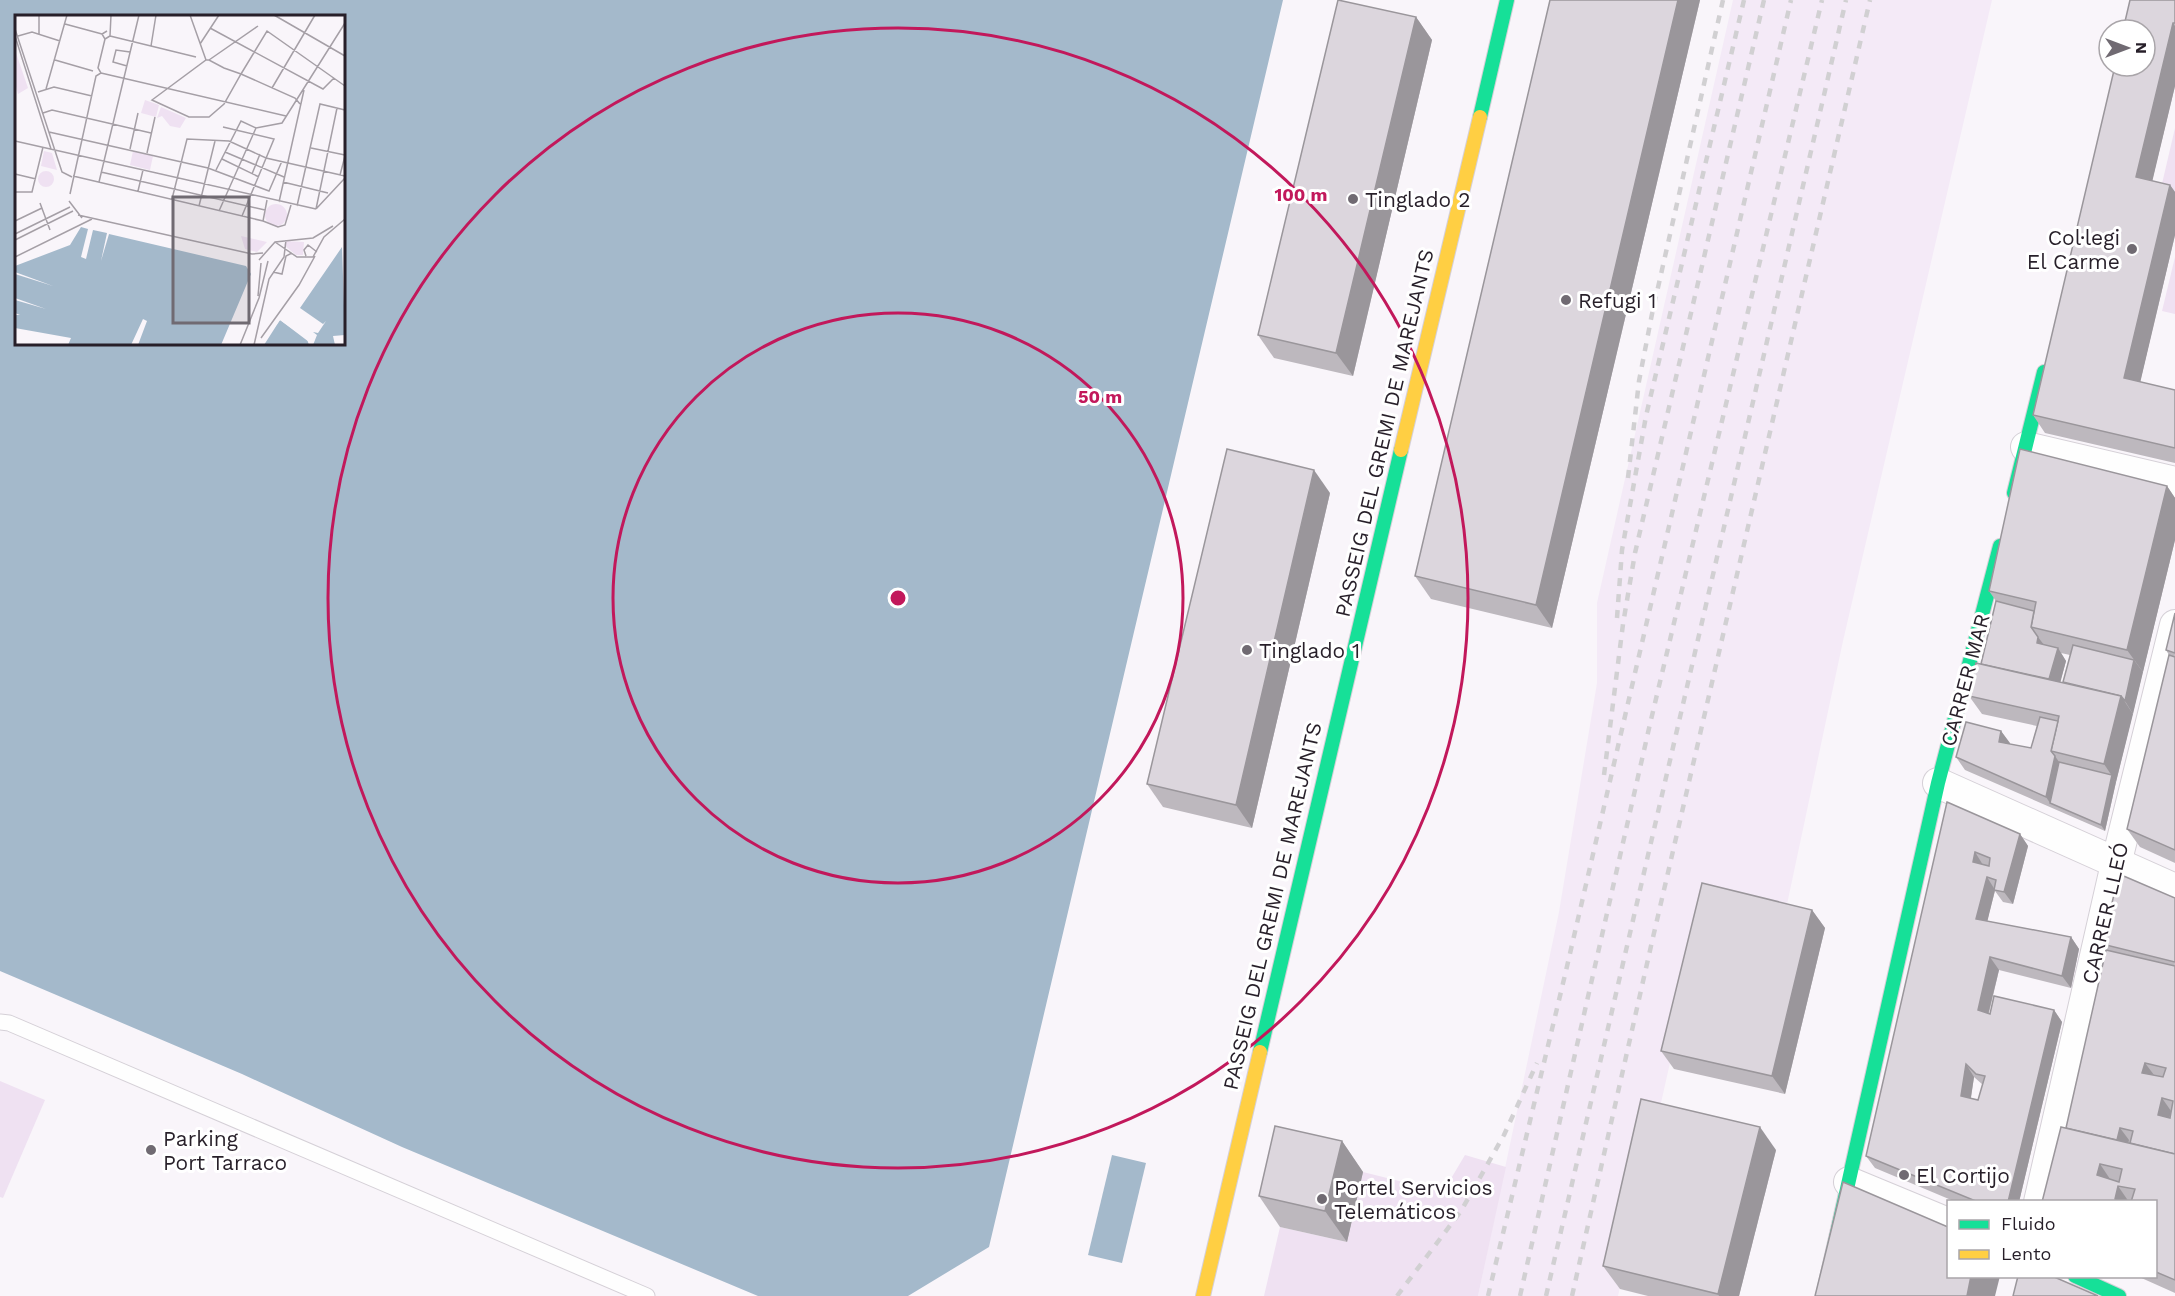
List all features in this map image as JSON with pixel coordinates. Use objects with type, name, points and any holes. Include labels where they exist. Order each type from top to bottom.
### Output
[{"type":"street","name":"PASSEIG DEL GREMI DE MAREJANTS","points":[[1203,1296],[1507,0]]},
{"type":"street","points":[[2011,505],[2048,355]]},
{"type":"street","points":[[2026,447],[2175,482]]},
{"type":"street","name":"CARRER MAR","points":[[1823,1296],[1938,783],[2005,528]]},
{"type":"street","name":"CARRER LLEÓ","points":[[2039,1200],[2116,864],[2175,625]]},
{"type":"street","points":[[1938,783],[2175,889]]},
{"type":"street","points":[[1849,1182],[1947,1223]]},
{"type":"street","points":[[2079,1278],[2119,1296]]},
{"type":"lane","points":[[0,1022],[9,1023],[647,1296]]},
{"type":"shaded area","points":[[1733,0],[1992,0],[1843,641],[1786,909],[1708,892],[1618,1296],[1478,1296],[1559,912],[1597,683],[1597,603]]},
{"type":"shaded area","points":[[2175,128],[2175,191],[2161,188]]},
{"type":"shaded area","points":[[2175,257],[2175,314],[2162,311]]},
{"type":"shaded area","points":[[0,1081],[45,1100],[3,1198],[0,1197]]},
{"type":"shaded area","points":[[1465,1155],[1506,1167],[1478,1296],[1264,1296],[1280,1227],[1347,1242],[1363,1172],[1443,1192]]},
{"type":"water","points":[[0,0],[1283,0],[989,1247],[908,1296],[758,1296],[402,1147],[242,1074],[0,971]]},
{"type":"water","points":[[1112,1155],[1146,1163],[1122,1263],[1088,1255]]},
{"type":"building","name":"Tinglado 2","points":[[1338,0],[1416,17],[1336,353],[1258,335]]},
{"type":"building","name":"Refugi 1","points":[[1550,0],[1678,0],[1536,605],[1415,576]]},
{"type":"building","name":"Col·legi El Carme","points":[[2130,0],[2175,0],[2175,23],[2173,23],[2136,177],[2170,185],[2124,378],[2175,390],[2175,448],[2033,415],[2112,78],[2157,78],[2157,18],[2126,18]]},
{"type":"building","name":"Tinglado 1","points":[[1227,449],[1314,470],[1236,805],[1147,784]]},
{"type":"building","points":[[2020,449],[2167,486],[2127,650],[2031,627],[2036,602],[1989,591]]},
{"type":"building","points":[[1996,601],[2034,611],[2031,627],[2038,637],[2037,643],[2058,648],[2049,679],[1981,664]]},
{"type":"building","points":[[2175,613],[2175,653],[2166,650]]},
{"type":"building","points":[[2073,645],[2134,660],[2125,701],[2121,696],[2063,682]]},
{"type":"building","points":[[2169,655],[2175,657],[2175,850],[2127,829]]},
{"type":"building","points":[[1976,663],[2121,696],[2104,764],[2051,751],[2059,716],[1969,696]]},
{"type":"building","points":[[2040,717],[2058,721],[2051,751],[2055,756],[2046,797],[1956,757],[1966,722],[2001,731],[1999,742],[2031,748]]},
{"type":"building","points":[[2059,762],[2112,775],[2101,825],[2050,803]]},
{"type":"building","points":[[1947,802],[2020,834],[2004,892],[1994,890],[1996,880],[1987,877],[1976,919],[2071,937],[2062,976],[1990,957],[1978,1010],[1990,1014],[1994,996],[2054,1010],[2008,1200],[1973,1200],[1866,1156]],"holes":[[[1975,852],[1990,858],[1989,866],[1973,862]],[[1966,1064],[1976,1074],[1985,1076],[1978,1100],[1961,1096]]]},
{"type":"building","points":[[2119,874],[2175,898],[2175,962],[2102,944]]},
{"type":"building","points":[[1702,883],[1812,910],[1772,1076],[1661,1051]]},
{"type":"building","points":[[2106,950],[2175,966],[2175,1154],[2130,1143],[2133,1131],[2120,1128],[2117,1140],[2066,1128]],"holes":[[[2145,1063],[2166,1068],[2163,1077],[2142,1073]],[[2162,1098],[2173,1101],[2170,1118],[2158,1115]]]},
{"type":"building","points":[[1641,1099],[1760,1127],[1718,1294],[1603,1266]]},
{"type":"building","points":[[1275,1126],[1342,1141],[1325,1211],[1259,1196]]},
{"type":"building","points":[[2061,1127],[2175,1154],[2175,1280],[2157,1272],[2157,1200],[2132,1200],[2135,1189],[2118,1186],[2115,1199],[2119,1200],[2043,1200]],"holes":[[[2100,1164],[2122,1169],[2119,1182],[2097,1175]]]},
{"type":"building","points":[[1843,1182],[1947,1227],[1947,1278],[1971,1278],[1967,1296],[1815,1296]]},
{"type":"building","points":[[2018,1278],[2057,1278],[2098,1296],[2013,1296]]},
{"type":"railway","points":[[1628,478],[1639,381],[1652,314],[1723,0]]},
{"type":"railway","points":[[1617,618],[1622,550],[1646,416],[1744,0]]},
{"type":"railway","points":[[1604,775],[1623,624],[1635,553],[1764,0]]},
{"type":"railway","points":[[1488,1296],[1565,975],[1791,0]]},
{"type":"railway","points":[[1520,1296],[1650,724],[1822,0]]},
{"type":"railway","points":[[1546,1296],[1846,0]]},
{"type":"railway","points":[[1572,1296],[1870,0]]},
{"type":"railway","points":[[1397,1296],[1461,1211],[1504,1135],[1537,1063]]},
{"type":"traffic: fast","points":[[1480,117],[1507,0]]},
{"type":"traffic: fast","points":[[2014,493],[2044,372]]},
{"type":"traffic: fast","points":[[1260,1052],[1401,450]]},
{"type":"traffic: fast","points":[[1823,1296],[1938,783],[2000,546]]},
{"type":"traffic: fast","points":[[2079,1278],[2119,1296]]},
{"type":"traffic: slow","points":[[1401,450],[1480,117]]},
{"type":"traffic: slow","points":[[1203,1296],[1260,1052]]},
{"type":"place","name":"Tinglado 2","points":[[1353,199]]},
{"type":"place","name":"Col·legi El Carme","points":[[2132,249]]},
{"type":"place","name":"Refugi 1","points":[[1566,300]]},
{"type":"place","name":"Tinglado 1","points":[[1247,650]]},
{"type":"place","name":"Parking Port Tarraco","points":[[151,1150]]},
{"type":"place","name":"El Cortijo","points":[[1904,1175]]},
{"type":"place","name":"Portel Servicios Telemáticos","points":[[1322,1199]]}]
